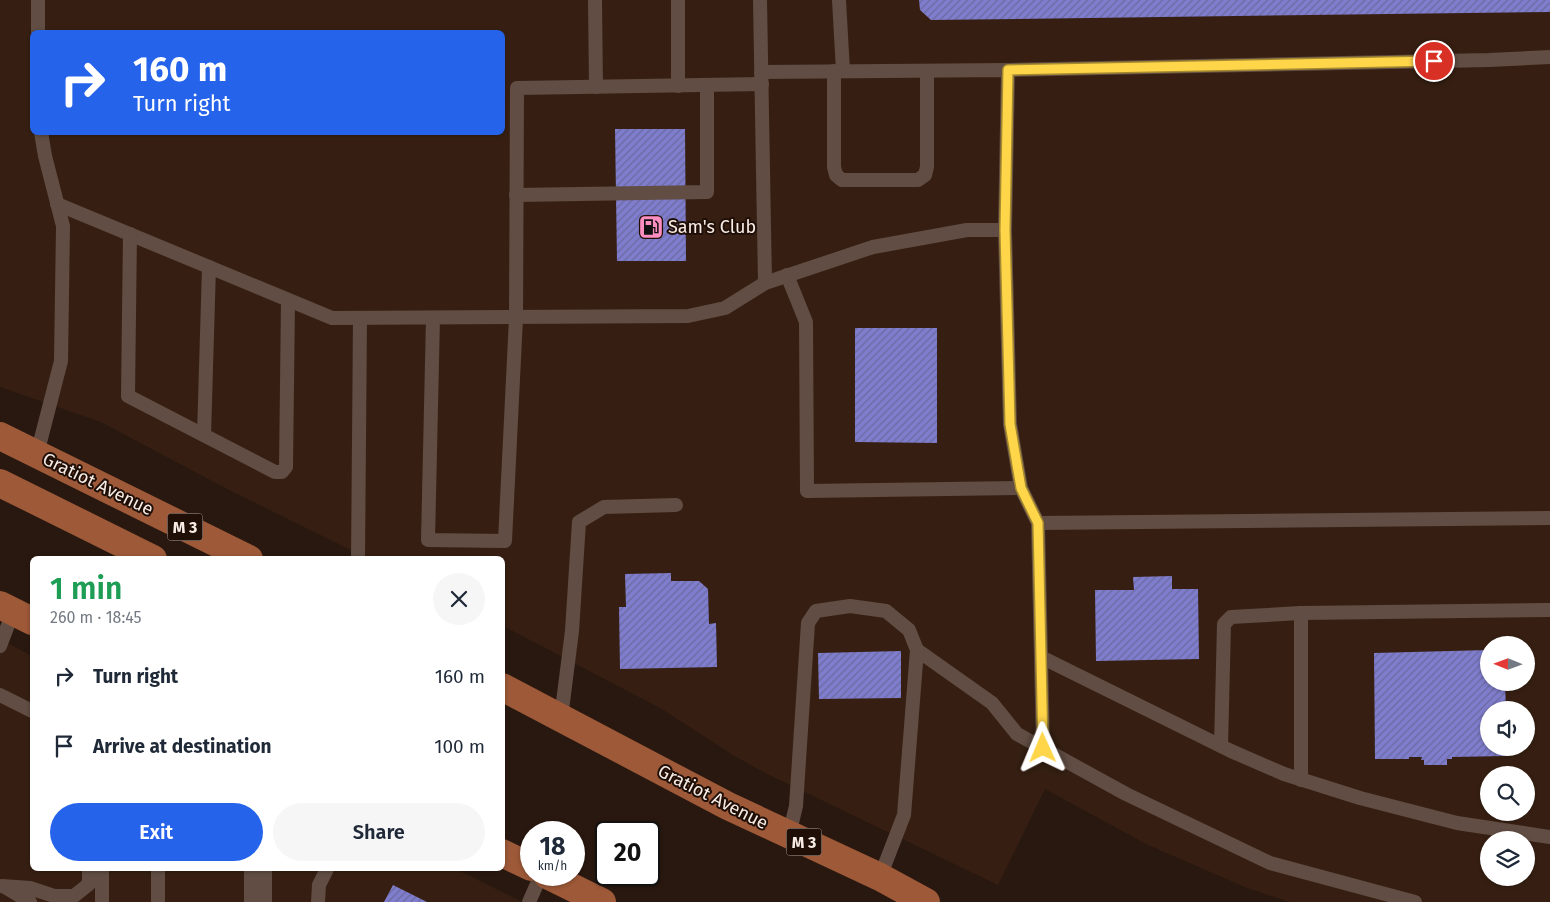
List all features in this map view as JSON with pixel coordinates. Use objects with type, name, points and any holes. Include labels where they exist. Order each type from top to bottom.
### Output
[{"type":"main road","name":"Gratiot Avenue","points":[[0,436],[243,556]]},
{"type":"main road","points":[[0,483],[147,556]]},
{"type":"main road","name":"Gratiot Avenue","points":[[505,690],[728,806],[880,877],[926,902]]},
{"type":"main road","points":[[505,854],[520,862]]},
{"type":"main road","points":[[569,886],[602,902]]},
{"type":"street","points":[[258,871],[258,902]]},
{"type":"lane","points":[[38,0],[38,30]]},
{"type":"lane","points":[[595,0],[596,87]]},
{"type":"lane","points":[[678,0],[678,86]]},
{"type":"lane","points":[[760,0],[765,283]]},
{"type":"lane","points":[[839,0],[834,167],[836,175],[842,180],[918,180],[925,176],[927,167],[927,71]]},
{"type":"lane","points":[[433,318],[428,540],[505,541],[516,318],[517,88],[707,85],[838,71],[1008,70],[1489,60],[1550,57]]},
{"type":"lane","points":[[1008,70],[1005,230],[1010,424],[1021,488],[1038,523],[1043,748]]},
{"type":"lane","points":[[516,195],[707,192],[707,85]]},
{"type":"lane","points":[[37,454],[61,361],[63,226],[42,135]]},
{"type":"lane","points":[[57,204],[332,318],[688,316],[725,308],[765,283],[873,247],[967,230],[1005,230]]},
{"type":"lane","points":[[130,234],[128,396],[275,472],[282,472],[286,467],[288,300]]},
{"type":"lane","points":[[204,435],[209,268]]},
{"type":"lane","points":[[787,275],[806,322],[807,491],[1021,488]]},
{"type":"lane","points":[[358,556],[360,318]]},
{"type":"lane","points":[[561,718],[572,632],[579,522],[604,507],[676,506]]},
{"type":"lane","points":[[1038,523],[1550,518]]},
{"type":"lane","points":[[789,835],[796,806],[808,623],[816,611],[850,606],[886,611],[909,630],[917,650],[904,815],[880,877]]},
{"type":"lane","points":[[1221,746],[1224,624],[1231,616],[1301,613],[1550,610]]},
{"type":"lane","points":[[0,646],[15,613]]},
{"type":"lane","points":[[1301,613],[1301,780]]},
{"type":"lane","points":[[917,650],[992,703],[1017,734],[1126,794],[1270,863],[1414,902]]},
{"type":"lane","points":[[1041,657],[1221,746],[1284,774],[1360,798],[1457,823],[1550,837]]},
{"type":"lane","points":[[0,695],[30,709]]},
{"type":"lane","points":[[1,883],[30,888],[54,896],[74,896],[89,884],[89,871]]},
{"type":"lane","points":[[102,871],[102,902]]},
{"type":"lane","points":[[158,871],[158,902]]},
{"type":"lane","points":[[318,902],[319,885],[325,871]]},
{"type":"lane","points":[[1,883],[30,902]]},
{"type":"lane","points":[[529,902],[536,886]]},
{"type":"shaded area","points":[[0,0],[1550,0],[1550,902],[1290,902],[1247,888],[1146,844],[1045,789],[998,885],[765,773],[733,755],[662,709],[505,627],[505,556],[363,556],[229,490],[101,422],[0,387]]},
{"type":"shaded area","points":[[0,639],[30,655],[30,871],[460,871],[522,902],[0,902]]},
{"type":"building","points":[[919,0],[1550,0],[1550,12],[931,20],[920,10]]},
{"type":"building","name":"Sam's Club","points":[[615,129],[685,129],[686,261],[617,261]]},
{"type":"building","points":[[855,328],[937,328],[937,443],[855,442]]},
{"type":"building","points":[[671,573],[671,581],[699,581],[708,589],[709,624],[716,623],[717,667],[620,669],[619,607],[626,607],[625,574]]},
{"type":"building","points":[[1172,576],[1172,589],[1198,589],[1199,659],[1096,661],[1095,590],[1134,590],[1133,577]]},
{"type":"building","points":[[1480,650],[1480,691],[1505,691],[1506,701],[1480,701],[1480,756],[1506,756],[1452,757],[1452,759],[1447,759],[1447,765],[1424,765],[1424,760],[1421,760],[1422,757],[1375,759],[1374,653]]},
{"type":"building","points":[[901,651],[901,698],[819,699],[818,653]]},
{"type":"building","points":[[393,885],[427,902],[384,902]]},
{"type":"place","name":"Sam's Club","points":[[651,227]]},
{"type":"route","points":[[1043,748],[1038,523],[1021,488],[1010,424],[1005,230],[1008,70],[1434,61]]}]
